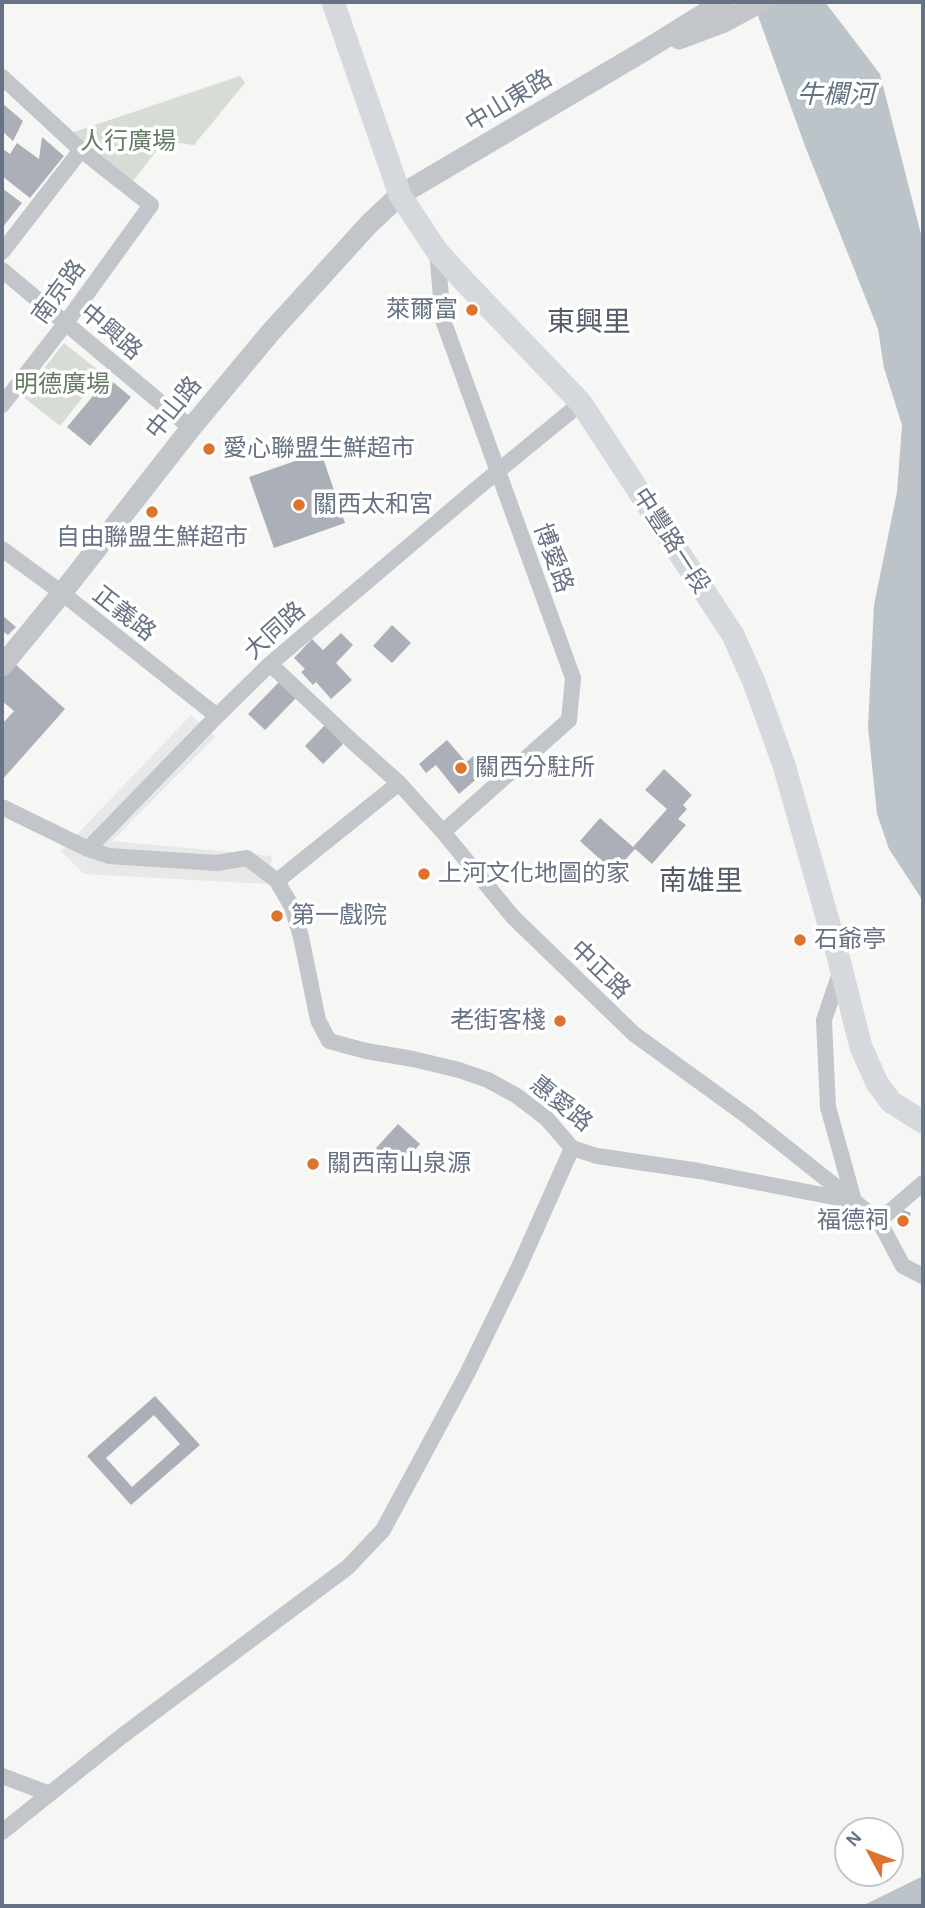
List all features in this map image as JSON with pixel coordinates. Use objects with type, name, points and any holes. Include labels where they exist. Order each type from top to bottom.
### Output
[{"type":"main road","name":"中豐路一段","points":[[333,2],[401,195],[438,251],[581,403],[733,635],[754,682],[784,765],[842,969],[861,1047],[877,1083],[891,1102],[923,1122]]},
{"type":"street","name":"中山東路","points":[[401,195],[644,51],[720,10],[761,2]]},
{"type":"street","points":[[2,77],[81,150],[2,252]]},
{"type":"street","name":"南京路","points":[[2,405],[65,324],[151,205],[81,150]]},
{"type":"street","name":"中山路","points":[[2,666],[270,332],[369,224],[401,195]]},
{"type":"street","name":"博愛路","points":[[438,251],[443,320],[573,678],[569,720],[443,832]]},
{"type":"street","name":"中興路","points":[[2,270],[191,428]]},
{"type":"street","name":"大同路","points":[[88,849],[270,664],[581,403]]},
{"type":"street","name":"正義路","points":[[2,549],[217,716]]},
{"type":"street","name":"中正路","points":[[270,664],[400,783],[513,917],[634,1034],[747,1116],[879,1221],[903,1266],[923,1276]]},
{"type":"street","points":[[277,881],[400,783]]},
{"type":"street","points":[[2,807],[88,849]]},
{"type":"street","name":"惠愛路","points":[[88,849],[109,856],[217,863],[247,858],[277,881],[292,907],[318,1020],[330,1041],[460,1070],[488,1080],[517,1096],[547,1119],[572,1148],[597,1156],[699,1171],[854,1201]]},
{"type":"street","points":[[842,969],[824,1020],[828,1107],[854,1201]]},
{"type":"street","points":[[2,1832],[122,1736],[348,1567],[383,1530],[467,1374],[519,1268],[572,1148]]},
{"type":"street","points":[[879,1221],[923,1183]]},
{"type":"street","points":[[2,1776],[50,1794]]},
{"type":"shaded area","points":[[191,715],[215,737],[112,841],[272,856],[268,884],[84,874],[61,851]]},
{"type":"green space","name":"人行廣場","points":[[240,76],[245,83],[194,145],[164,141],[133,181],[71,133]]},
{"type":"green space","name":"明德廣場","points":[[64,343],[102,373],[60,426],[22,396]]},
{"type":"water","name":"牛欄河","points":[[753,2],[825,2],[880,74],[923,242],[923,901],[889,849],[877,814],[868,727],[874,605],[897,492],[902,425],[884,368],[878,329],[805,146]]},
{"type":"water","points":[[923,1876],[923,1906],[862,1906],[904,1887]]},
{"type":"building","points":[[2,103],[23,121],[13,141],[2,131]]},
{"type":"building","points":[[42,137],[64,156],[30,198],[2,176],[2,151],[3,149],[10,154],[17,143],[39,159]]},
{"type":"building","points":[[2,188],[22,203],[2,228]]},
{"type":"building","points":[[108,378],[131,397],[90,446],[67,427]]},
{"type":"building","name":"關西太和宮","points":[[321,452],[345,523],[274,548],[249,477]]},
{"type":"building","points":[[2,615],[16,627],[8,635],[2,631]]},
{"type":"building","points":[[392,625],[411,643],[392,663],[373,646]]},
{"type":"building","points":[[341,633],[353,645],[336,663],[352,680],[331,699],[316,682],[313,685],[301,672],[305,669],[294,658],[312,639],[323,650]]},
{"type":"building","points":[[13,662],[65,709],[2,780],[2,721],[3,723],[14,711],[2,701],[2,674]]},
{"type":"building","points":[[279,682],[296,698],[265,730],[248,714]]},
{"type":"building","points":[[325,725],[343,744],[323,764],[305,746]]},
{"type":"building","name":"關西分駐所","points":[[447,740],[466,762],[475,755],[487,770],[459,794],[436,765],[426,773],[419,764]]},
{"type":"building","points":[[664,769],[692,795],[683,805],[687,809],[678,819],[686,825],[652,864],[633,847],[667,809],[645,790]]},
{"type":"building","points":[[600,818],[635,849],[614,872],[580,841]]},
{"type":"building","points":[[398,1124],[420,1144],[399,1168],[376,1148]]},
{"type":"building","name":"福德祠","points":[[903,1210],[911,1213],[905,1228],[897,1225]]},
{"type":"building","points":[[155,1396],[200,1445],[131,1505],[87,1456]],"holes":[[[154,1415],[180,1444],[132,1487],[106,1458]]]},
{"type":"place","name":"萊爾富","points":[[472,310]]},
{"type":"place","name":"愛心聯盟生鮮超市","points":[[209,449]]},
{"type":"place","name":"關西太和宮","points":[[299,505]]},
{"type":"place","name":"自由聯盟生鮮超市","points":[[152,512]]},
{"type":"place","name":"關西分駐所","points":[[461,768]]},
{"type":"place","name":"上河文化地圖的家","points":[[424,874]]},
{"type":"place","name":"第一戲院","points":[[277,916]]},
{"type":"place","name":"石爺亭","points":[[800,940]]},
{"type":"place","name":"老街客棧","points":[[560,1021]]},
{"type":"place","name":"關西南山泉源","points":[[313,1164]]},
{"type":"place","name":"福德祠","points":[[903,1221]]},
{"type":"district","name":"東興里","points":[[589,323]]},
{"type":"district","name":"南雄里","points":[[701,882]]}]
